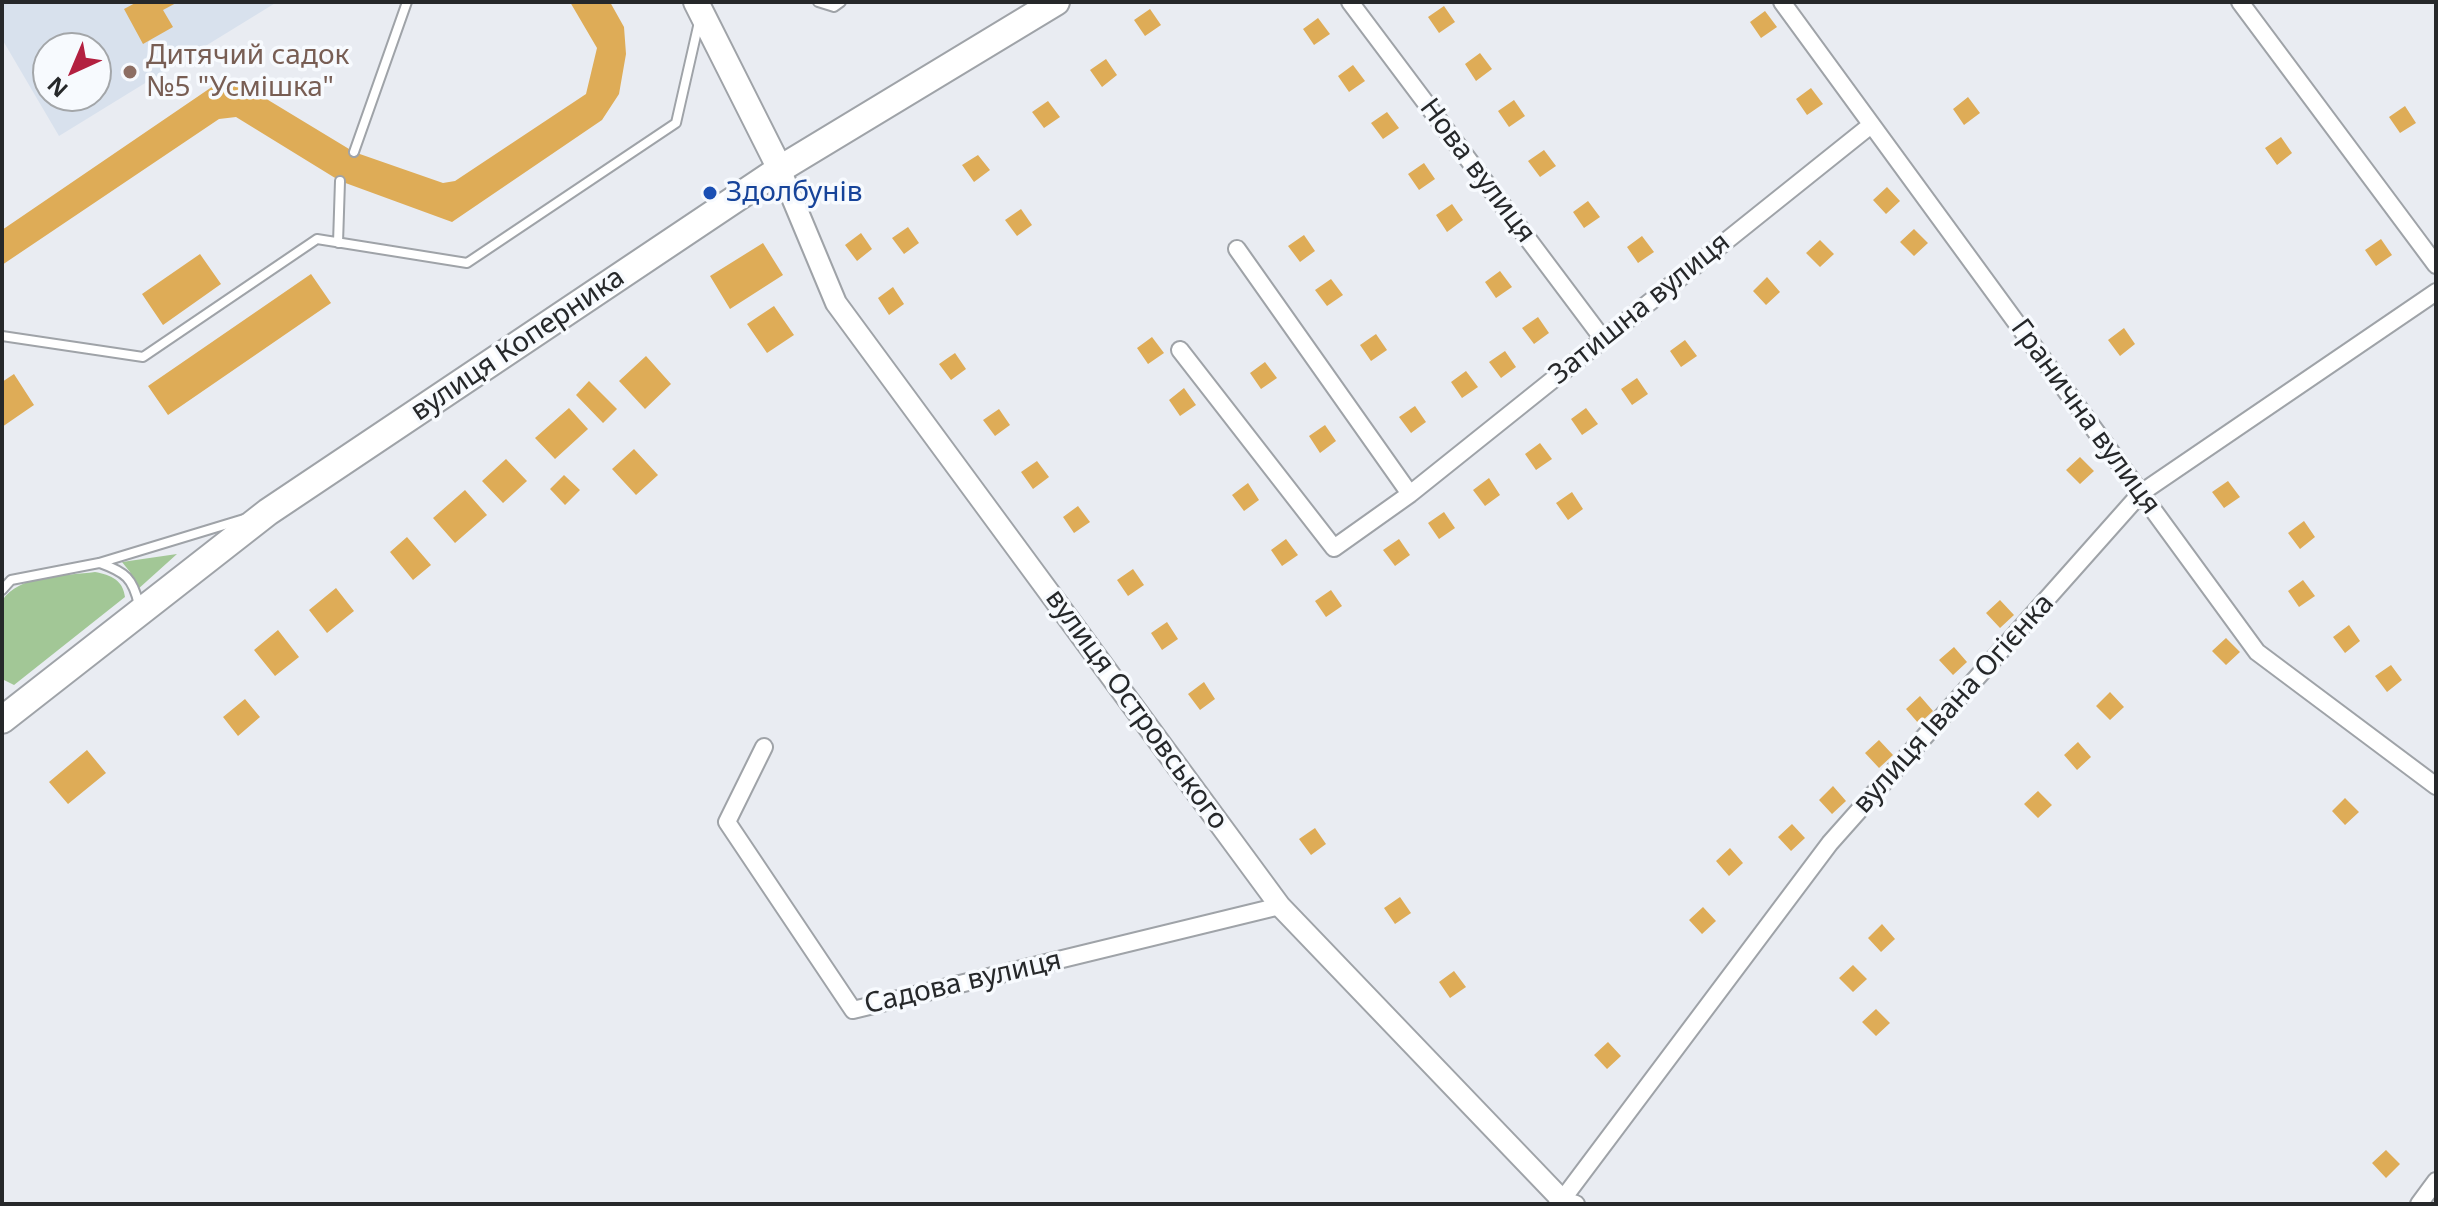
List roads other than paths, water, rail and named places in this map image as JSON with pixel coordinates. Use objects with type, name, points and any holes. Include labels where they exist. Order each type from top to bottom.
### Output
[{"type":"main road","name":"вулиця Коперника","points":[[2,720],[268,512],[780,169],[1056,2]]},
{"type":"main road","points":[[702,7],[780,169]]},
{"type":"street","name":"Нова вулиця","points":[[1350,2],[1603,339]]},
{"type":"street","name":"Гранична вулиця","points":[[1782,2],[2257,652],[2436,786]]},
{"type":"street","points":[[2240,2],[2436,265]]},
{"type":"street","name":"Затишна вулиця","points":[[1180,350],[1334,548],[1410,494],[1871,125]]},
{"type":"street","name":"вулиця Островського","points":[[780,169],[836,303],[1280,906],[1565,1203]]},
{"type":"street","points":[[1237,249],[1410,494]]},
{"type":"street","name":"вулиця Івана Огієнка","points":[[1565,1203],[1830,843],[2141,493],[2436,292]]},
{"type":"street","name":"Садова вулиця","points":[[764,747],[727,822],[853,1010],[1280,906]]},
{"type":"street","points":[[2419,1204],[2436,1181]]},
{"type":"lane","points":[[354,152],[407,2]]},
{"type":"lane","points":[[818,2],[834,7],[841,2]]},
{"type":"lane","points":[[2,336],[143,357],[317,239],[467,263],[676,123],[702,7]]},
{"type":"lane","points":[[338,243],[340,181]]},
{"type":"lane","points":[[2,590],[11,580],[99,563],[268,512]]},
{"type":"lane","points":[[99,563],[120,570],[135,586],[141,609]]},
{"type":"place","name":"Дитячий садок №5 \"Усмішка\"","points":[[130,72]]},
{"type":"place","name":"Здолбунів","points":[[710,193]]}]
